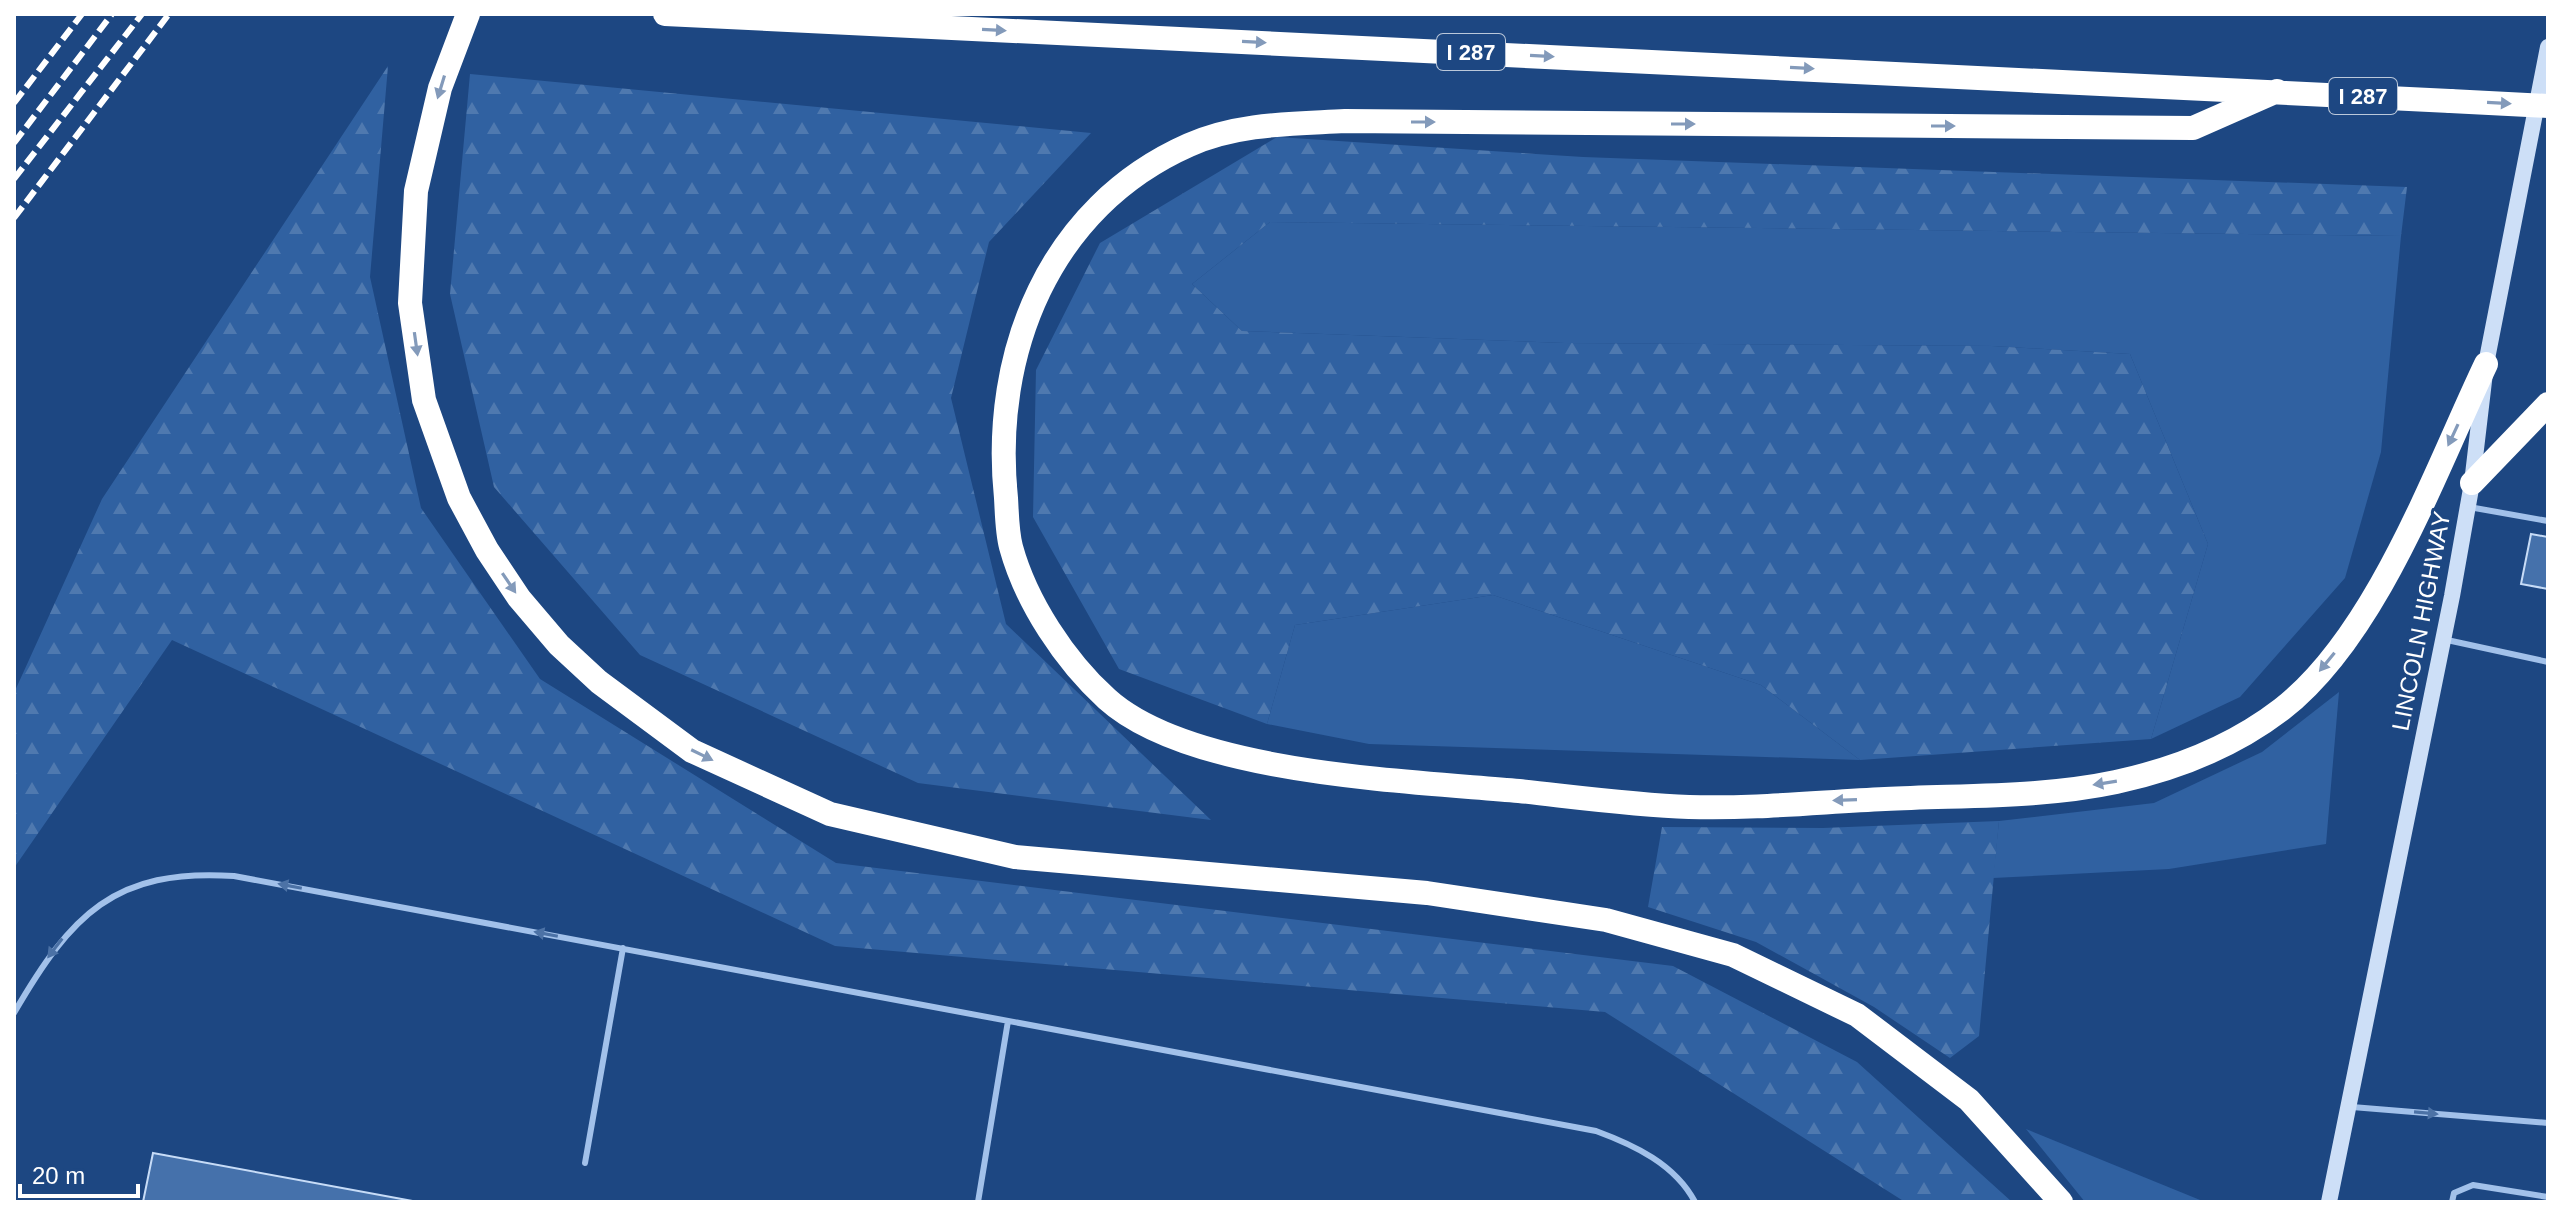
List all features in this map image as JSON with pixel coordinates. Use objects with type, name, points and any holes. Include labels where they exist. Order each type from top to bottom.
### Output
[{"type":"highway","points":[[468,14],[440,88],[416,191],[410,303],[424,400],[459,498],[487,550],[519,598],[559,645],[599,682],[692,751],[830,814],[1015,857],[1427,893],[1606,920],[1733,955],[1869,1024],[1969,1100],[2061,1202]]},
{"type":"highway","name":"I 287","points":[[665,14],[2548,106]]},
{"type":"highway","points":[[2277,91],[2193,128],[1345,121],[1250,127],[1190,144],[1142,172],[1097,206],[1050,265],[1029,313],[1003,406],[1001,453],[1010,546],[1051,637],[1111,703],[1185,744],[1338,775],[1691,807],[2056,790],[2109,783],[2167,770],[2246,732],[2306,688],[2345,640],[2386,575],[2486,364]]},
{"type":"highway","points":[[2472,483],[2548,404]]},
{"type":"main road","name":"LINCOLN HIGHWAY","points":[[2329,1202],[2443,639],[2472,483],[2486,364],[2548,47]]},
{"type":"lane","points":[[2467,507],[2548,521]]},
{"type":"lane","points":[[2443,639],[2548,662]]},
{"type":"lane","points":[[14,1013],[50,954],[93,908],[125,890],[175,877],[234,876],[1596,1131],[1655,1159],[1684,1184],[1695,1202]]},
{"type":"lane","points":[[585,1163],[623,948]]},
{"type":"lane","points":[[978,1202],[1008,1021]]},
{"type":"lane","points":[[2348,1107],[2548,1123]]},
{"type":"lane","points":[[2452,1202],[2454,1193],[2473,1185],[2548,1197]]},
{"type":"green space","points":[[388,66],[370,277],[421,508],[540,679],[836,863],[1673,966],[1857,1062],[2012,1202],[1905,1202],[1605,1012],[835,946],[172,640],[14,868],[14,693],[102,499]]},
{"type":"green space","points":[[470,74],[1091,133],[989,242],[951,398],[1006,624],[1211,820],[918,783],[640,655],[494,487],[450,294]]},
{"type":"green space","points":[[1277,137],[1583,157],[2407,187],[2401,236],[1270,222],[1192,284],[1242,331],[1564,343],[1992,346],[2130,354],[2208,544],[2151,739],[1860,760],[1761,685],[1493,595],[1295,625],[1267,724],[1119,669],[1033,517],[1036,370],[1100,243]]},
{"type":"green space","points":[[1270,222],[2401,236],[2381,452],[2345,578],[2240,697],[2151,739],[2208,544],[2130,354],[1992,346],[1564,343],[1242,331],[1192,284]]},
{"type":"green space","points":[[1493,595],[1761,685],[1860,760],[1369,744],[1267,724],[1295,625]]},
{"type":"green space","points":[[2339,692],[2326,844],[2169,869],[1993,878],[1999,821],[2154,803],[2262,752]]},
{"type":"green space","points":[[1999,821],[1979,1036],[1950,1058],[1874,1007],[1756,942],[1648,907],[1662,827],[1823,828]]},
{"type":"green space","points":[[2026,1129],[2205,1202],[2085,1202]]},
{"type":"building","points":[[2531,534],[2548,537],[2548,589],[2521,584]]},
{"type":"building","points":[[153,1153],[418,1202],[143,1202]]},
{"type":"railway","points":[[14,103],[82,14]]},
{"type":"railway","points":[[14,143],[112,14]]},
{"type":"railway","points":[[14,179],[142,14]]},
{"type":"railway","points":[[14,218],[169,14]]}]
